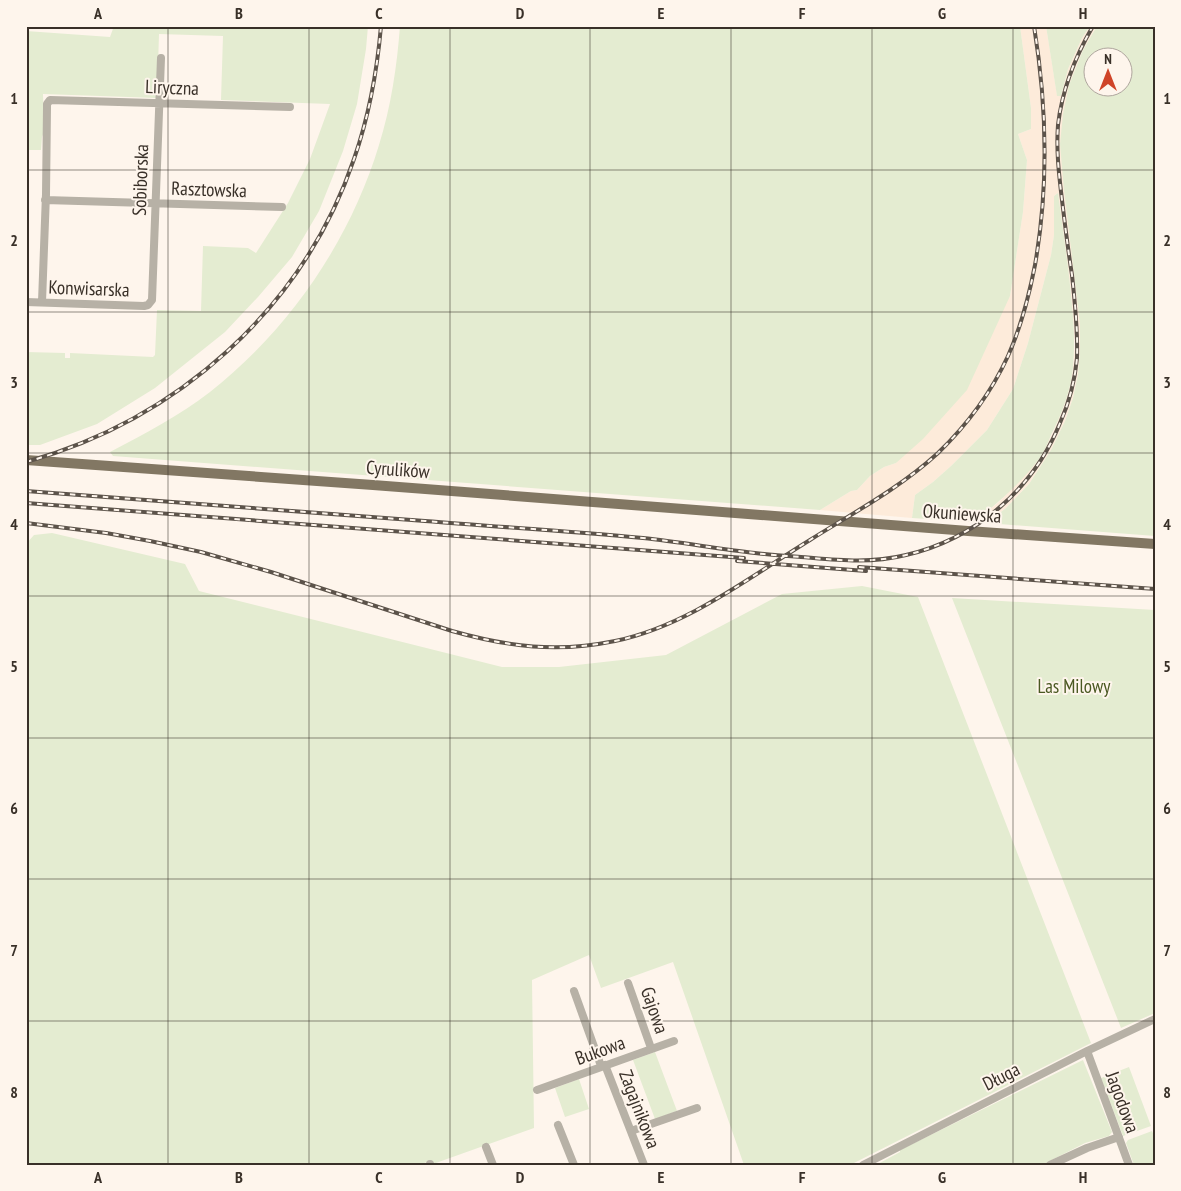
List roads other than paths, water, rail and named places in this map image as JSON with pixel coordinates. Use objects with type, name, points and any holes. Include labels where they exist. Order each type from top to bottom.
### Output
[{"type":"main road","name":"Cyrulików","points":[[26,460],[382,485],[767,516]]},
{"type":"main road","name":"Okuniewska","points":[[767,516],[1155,544]]},
{"type":"street","name":"Sobiborska","points":[[150,304],[152,298],[161,58]]},
{"type":"street","name":"Liryczna","points":[[46,200],[47,104],[50,100],[290,106]]},
{"type":"street","name":"Rasztowska","points":[[46,200],[282,207]]},
{"type":"street","points":[[42,302],[46,200]]},
{"type":"street","name":"Konwisarska","points":[[26,302],[144,306],[150,304]]},
{"type":"street","name":"Gajowa","points":[[628,983],[651,1048]]},
{"type":"street","name":"Zagajnikowa","points":[[574,991],[644,1165]]},
{"type":"street","name":"Długa","points":[[863,1165],[1155,1019]]},
{"type":"street","name":"Bukowa","points":[[537,1090],[674,1041]]},
{"type":"street","name":"Jagodowa","points":[[1088,1051],[1129,1165]]},
{"type":"street","points":[[631,1131],[697,1108]]},
{"type":"street","points":[[558,1125],[574,1165]]},
{"type":"street","points":[[1050,1165],[1087,1148],[1119,1137]]},
{"type":"street","points":[[486,1147],[492,1165]]},
{"type":"railway","points":[[26,462],[81,443],[134,418],[183,387],[228,351],[268,310],[302,264],[331,213],[354,159],[372,94],[381,26]]},
{"type":"railway","points":[[26,523],[106,533],[201,552],[271,572],[452,631],[513,644],[553,647],[594,645],[642,634],[692,612],[740,585],[908,478],[938,453],[959,431],[978,408],[994,383],[1013,345],[1021,323],[1033,277],[1040,235],[1045,146],[1042,86],[1034,26]]},
{"type":"railway","points":[[26,491],[616,536],[761,554],[840,560],[892,558],[931,547],[955,537],[978,524],[999,508],[1018,490],[1034,470],[1060,423],[1071,391],[1077,358],[1077,327],[1059,172],[1058,125],[1070,74],[1093,26]]},
{"type":"railway","points":[[26,503],[744,558]]},
{"type":"railway","points":[[737,561],[866,571]]},
{"type":"railway","points":[[859,567],[1155,589]]},
{"type":"park label","name":"Las Milowy","points":[[1074,686]]}]
